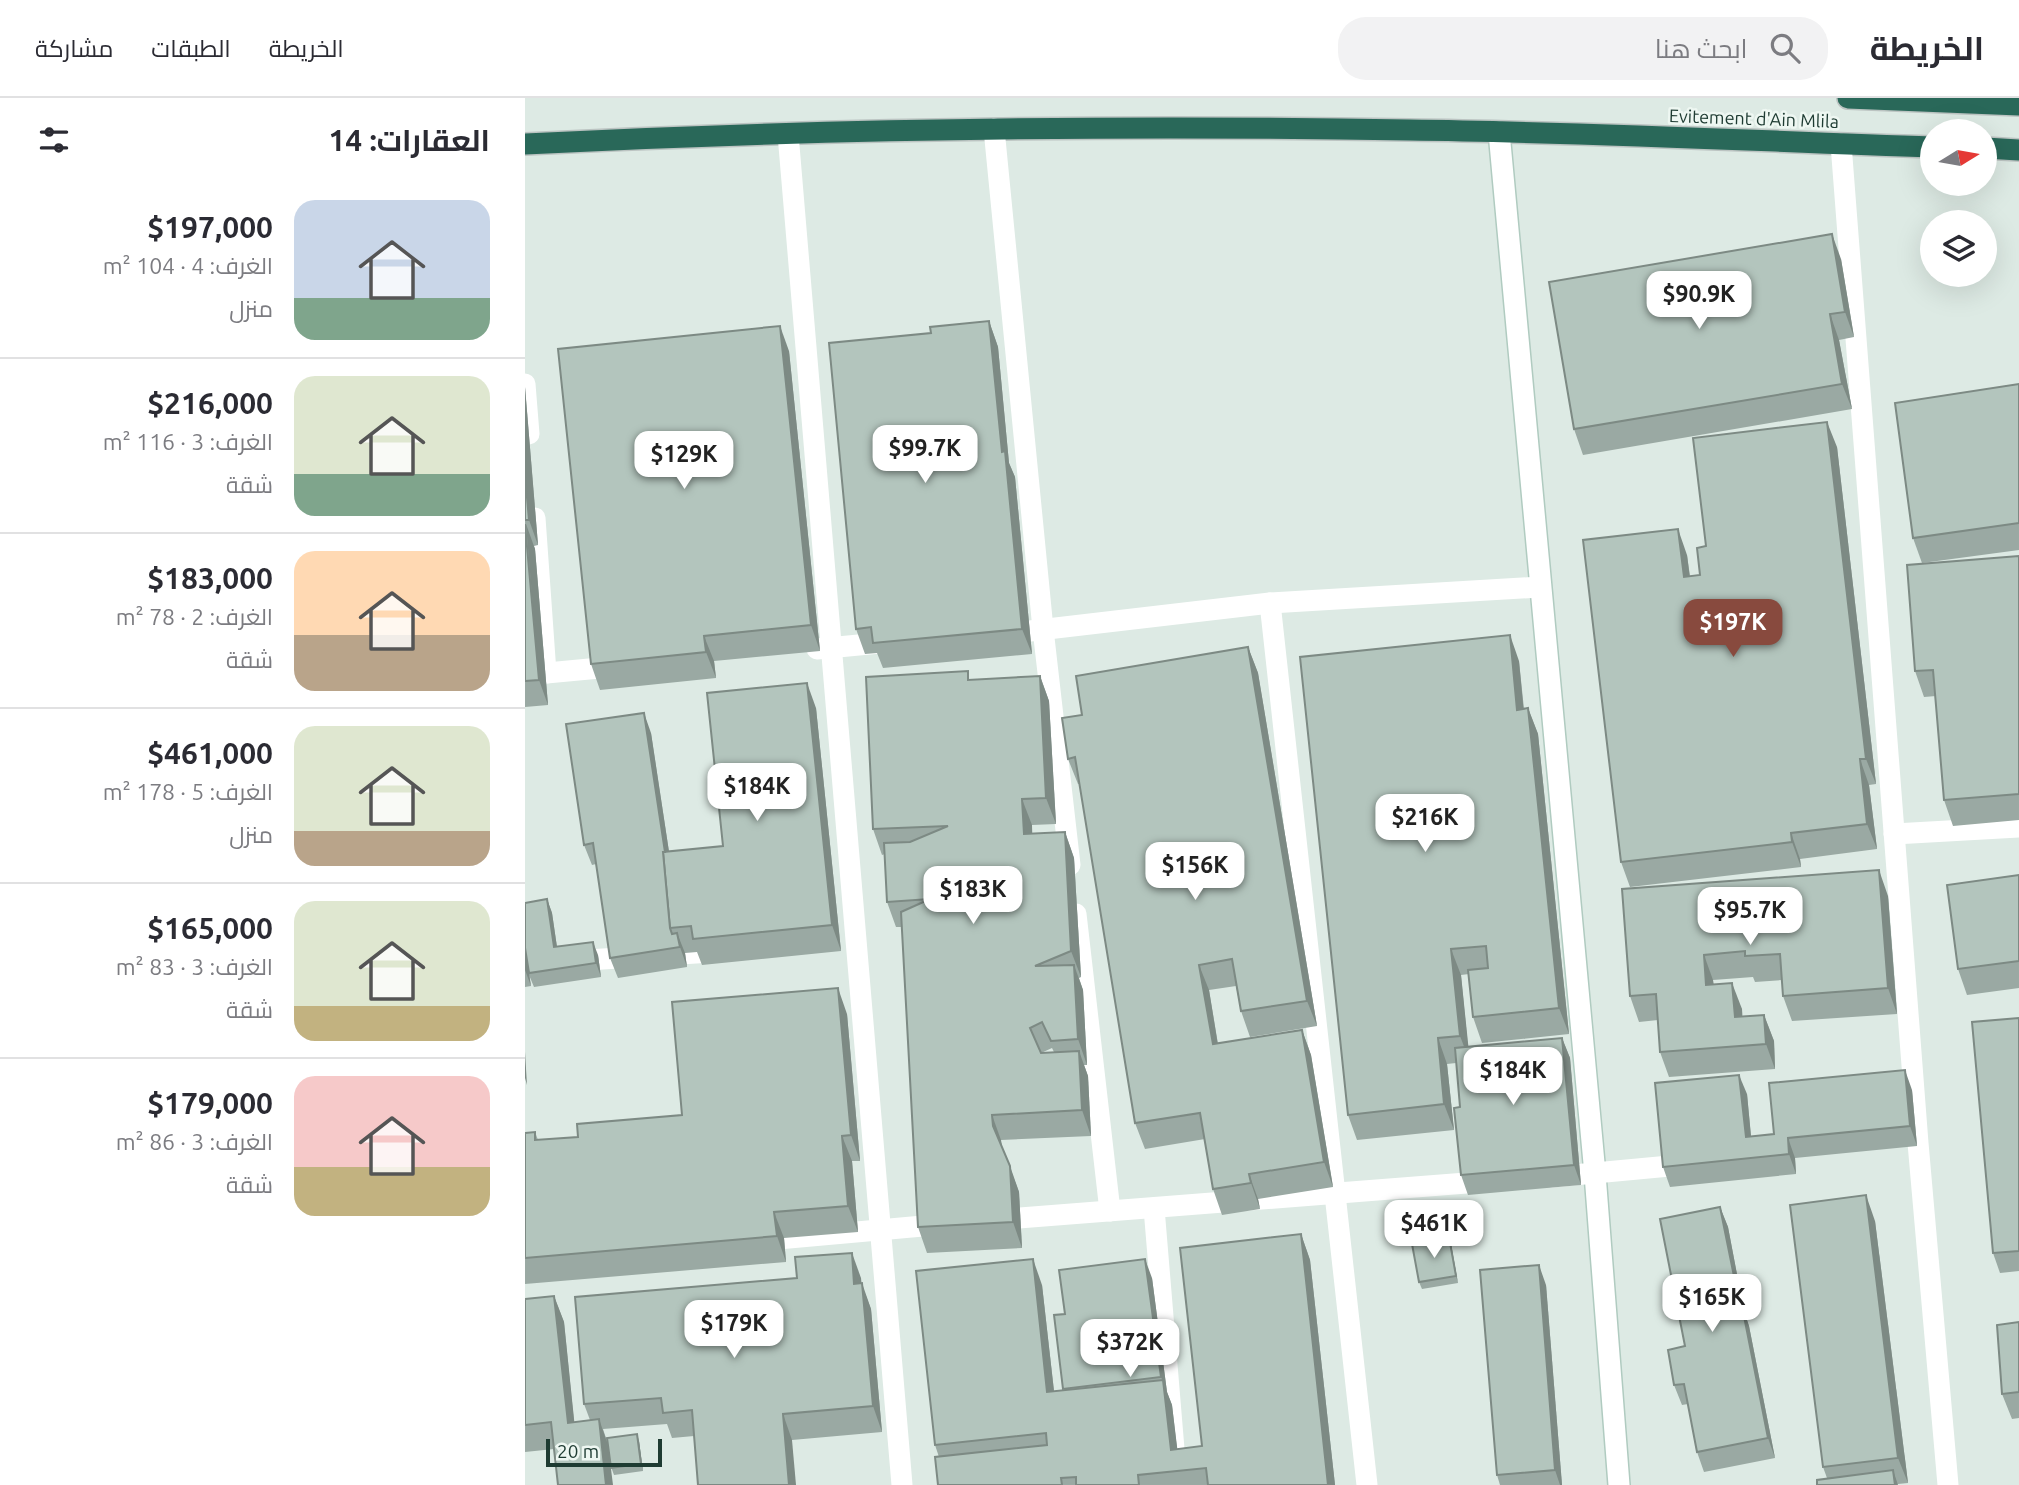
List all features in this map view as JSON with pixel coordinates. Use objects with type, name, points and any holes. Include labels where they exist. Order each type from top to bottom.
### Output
[{"type":"highway","name":"Evitement d'Ain Mlila","points":[[1848,98],[2019,105]]},
{"type":"highway","name":"Evitement d'Ain Mlila","points":[[525,144],[662,137],[994,129],[1411,130],[1920,147]]},
{"type":"highway","points":[[1997,149],[2019,150]]},
{"type":"street","points":[[994,129],[1043,629],[1110,1211]]},
{"type":"street","points":[[1499,132],[1595,1174],[1619,1485]]},
{"type":"street","points":[[788,134],[830,648],[848,944],[879,1229],[902,1485]]},
{"type":"street","points":[[1842,144],[1895,834],[1911,1143],[1948,1485]]},
{"type":"street","points":[[525,384],[530,453]]},
{"type":"street","points":[[533,494],[535,674],[641,665]]},
{"type":"street","points":[[1016,632],[1270,603],[1540,586]]},
{"type":"street","points":[[1270,603],[1367,1485]]},
{"type":"street","points":[[803,650],[910,641]]},
{"type":"street","points":[[1895,834],[2019,827]]},
{"type":"street","points":[[525,964],[745,950]]},
{"type":"street","points":[[743,1242],[1716,1162]]},
{"type":"street","points":[[1154,1208],[1177,1485]]},
{"type":"building","points":[[1832,234],[1845,312],[1830,314],[1842,384],[1574,429],[1549,282]]},
{"type":"building","points":[[989,321],[1022,629],[873,643],[871,627],[856,629],[829,343],[931,333],[930,327]]},
{"type":"building","points":[[780,326],[811,625],[704,636],[706,652],[591,664],[558,349]]},
{"type":"building","points":[[2019,384],[2019,523],[1913,538],[1895,403]]},
{"type":"building","points":[[1827,422],[1866,759],[1860,759],[1867,824],[1791,833],[1792,842],[1621,862],[1583,540],[1678,529],[1684,577],[1700,575],[1697,548],[1706,546],[1693,438]]},
{"type":"building","points":[[525,475],[529,520],[525,520]]},
{"type":"building","points":[[525,524],[539,680],[525,681]]},
{"type":"building","points":[[2019,556],[2019,794],[1944,800],[1933,670],[1915,671],[1907,565]]},
{"type":"building","points":[[1510,635],[1517,710],[1528,708],[1559,1008],[1473,1017],[1468,970],[1488,968],[1486,946],[1451,949],[1460,1036],[1438,1038],[1444,1104],[1348,1115],[1300,657]]},
{"type":"building","points":[[1248,647],[1307,1001],[1241,1011],[1232,959],[1199,965],[1213,1044],[1302,1030],[1324,1162],[1249,1174],[1251,1183],[1213,1189],[1200,1113],[1135,1123],[1075,757],[1068,759],[1062,718],[1082,715],[1076,676]]},
{"type":"building","points":[[968,671],[968,680],[1040,676],[1046,798],[1022,799],[1024,834],[1065,832],[1071,951],[1035,966],[1074,965],[1078,1039],[1051,1041],[1042,1022],[1030,1028],[1041,1053],[1079,1051],[1082,1110],[992,1115],[993,1126],[1010,1166],[1013,1222],[918,1227],[901,912],[930,899],[887,902],[884,843],[910,842],[948,826],[873,829],[866,677]]},
{"type":"building","points":[[807,683],[832,925],[693,939],[691,926],[670,928],[663,852],[723,846],[707,693]]},
{"type":"building","points":[[644,713],[665,852],[670,928],[672,934],[677,933],[680,947],[610,958],[593,843],[584,845],[566,724]]},
{"type":"building","points":[[1879,870],[1888,988],[1783,996],[1780,954],[1745,956],[1745,951],[1704,955],[1706,985],[1732,983],[1735,1017],[1764,1015],[1766,1044],[1660,1052],[1656,994],[1630,996],[1622,889]]},
{"type":"building","points":[[2019,875],[2019,961],[1958,969],[1947,885]]},
{"type":"building","points":[[547,899],[554,947],[593,942],[596,963],[529,973],[525,948],[525,903]]},
{"type":"building","points":[[838,988],[851,1135],[842,1136],[848,1206],[774,1212],[777,1236],[525,1258],[525,1133],[535,1132],[535,1140],[578,1137],[577,1124],[682,1115],[672,1002]]},
{"type":"building","points":[[2019,1018],[2019,1251],[1993,1253],[1972,1022]]},
{"type":"building","points":[[1562,1038],[1574,1165],[1461,1175],[1454,1108],[1460,1107],[1455,1048]]},
{"type":"building","points":[[1905,1070],[1910,1126],[1788,1138],[1789,1154],[1663,1167],[1655,1083],[1739,1075],[1746,1137],[1774,1134],[1769,1083]]},
{"type":"building","points":[[1866,1195],[1898,1458],[1823,1467],[1790,1205]]},
{"type":"building","points":[[1720,1207],[1768,1438],[1697,1452],[1684,1384],[1674,1385],[1668,1350],[1685,1346],[1660,1219]]},
{"type":"building","points":[[1301,1234],[1328,1485],[1208,1485],[1206,1468],[1138,1475],[1139,1485],[1076,1485],[1076,1477],[1061,1478],[1062,1485],[938,1485],[935,1457],[1047,1445],[1046,1433],[935,1445],[916,1271],[1033,1259],[1047,1392],[1163,1380],[1171,1450],[1202,1446],[1180,1248]]},
{"type":"building","points":[[1449,1237],[1456,1276],[1419,1282],[1412,1244]]},
{"type":"building","points":[[852,1253],[854,1284],[862,1283],[873,1406],[783,1414],[789,1485],[698,1485],[692,1410],[663,1413],[661,1398],[584,1404],[575,1297],[797,1278],[795,1257]]},
{"type":"building","points":[[1145,1259],[1161,1377],[1063,1389],[1054,1315],[1065,1314],[1059,1270]]},
{"type":"building","points":[[1539,1265],[1555,1470],[1497,1475],[1480,1270]]},
{"type":"building","points":[[554,1296],[568,1423],[599,1419],[606,1485],[558,1485],[551,1422],[525,1425],[525,1299]]},
{"type":"building","points":[[2019,1322],[2019,1392],[2002,1394],[1997,1325]]},
{"type":"building","points":[[637,1434],[641,1464],[611,1468],[607,1438]]},
{"type":"building","points":[[1893,1470],[1895,1485],[1817,1485],[1817,1480]]}]
